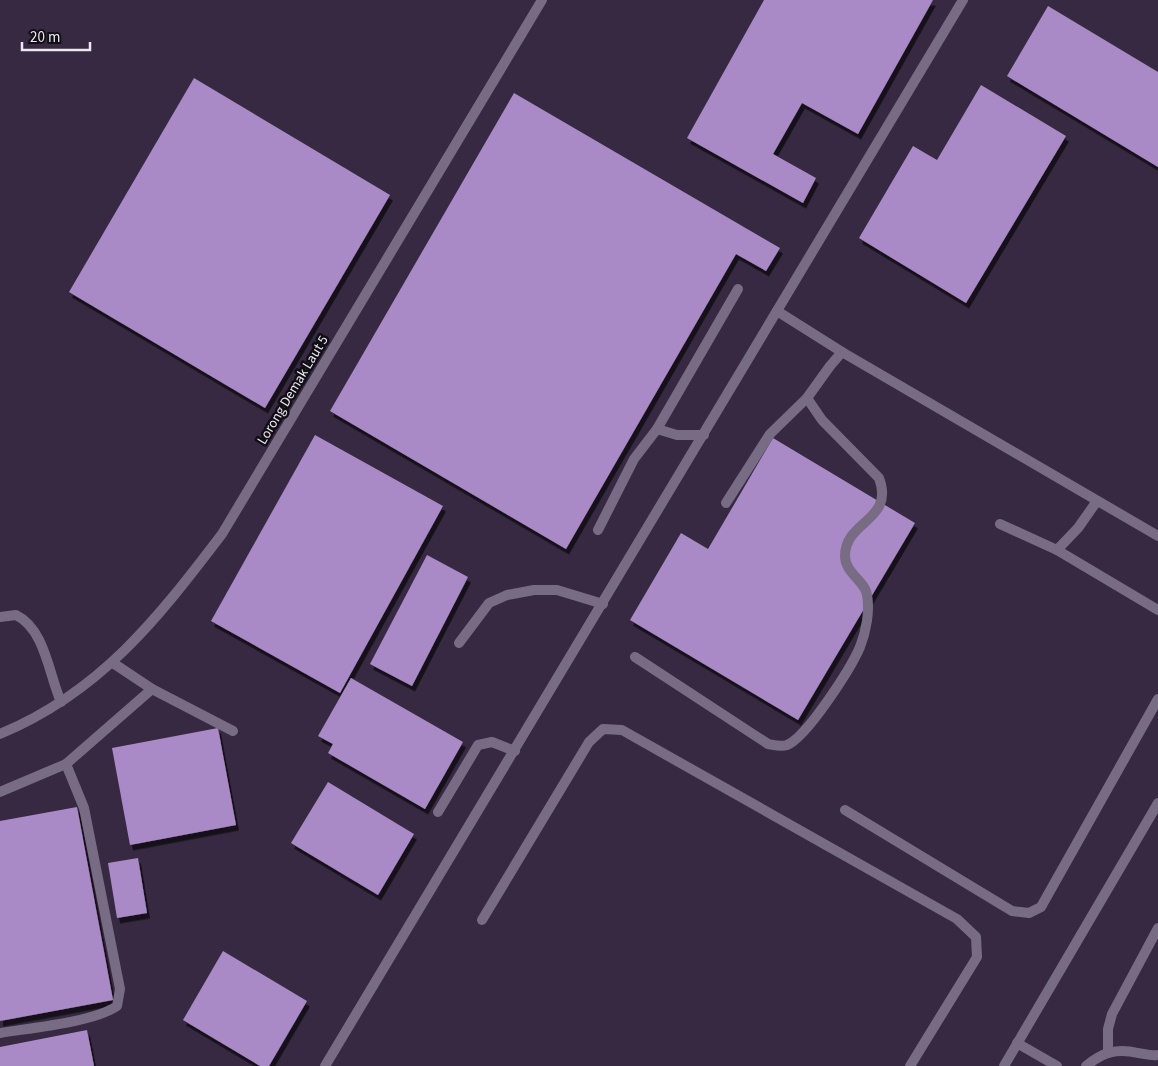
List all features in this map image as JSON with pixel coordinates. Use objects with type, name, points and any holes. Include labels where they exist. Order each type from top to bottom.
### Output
[{"type":"street","name":"Lorong Demak Laut 5","points":[[0,734],[35,718],[61,702],[113,663],[158,616],[222,534],[542,0]]},
{"type":"street","points":[[325,1066],[963,0]]},
{"type":"street","points":[[598,530],[634,459],[657,429],[738,289]]},
{"type":"street","points":[[777,311],[842,352],[1158,536]]},
{"type":"street","points":[[726,503],[770,434],[807,398],[842,352]]},
{"type":"street","points":[[635,657],[768,744],[781,746],[795,740],[832,696],[860,647],[867,618],[867,592],[850,572],[845,556],[849,538],[882,504],[883,490],[879,478],[822,420],[807,398]]},
{"type":"street","points":[[657,429],[677,434],[704,435]]},
{"type":"street","points":[[1057,550],[1078,528],[1097,501]]},
{"type":"street","points":[[1000,524],[1057,550],[1158,610]]},
{"type":"street","points":[[458,643],[489,603],[508,595],[534,590],[557,590],[603,604]]},
{"type":"street","points":[[0,617],[16,615],[30,625],[42,649],[61,702]]},
{"type":"street","points":[[113,663],[152,689],[233,731]]},
{"type":"street","points":[[0,792],[66,764],[152,689]]},
{"type":"street","points":[[845,810],[1012,911],[1029,913],[1041,907],[1158,698]]},
{"type":"street","points":[[482,920],[589,742],[603,729],[622,730],[957,919],[976,937],[978,957],[910,1066]]},
{"type":"street","points":[[438,812],[478,745],[492,742],[515,751]]},
{"type":"street","points":[[0,1033],[85,1018],[111,1010],[117,1006],[120,998],[120,989],[84,808],[66,764]]},
{"type":"street","points":[[1004,1066],[1158,803]]},
{"type":"street","points":[[1108,1051],[1108,1029],[1112,1014],[1158,928]]},
{"type":"street","points":[[1017,1043],[1057,1066]]},
{"type":"street","points":[[1086,1066],[1108,1051],[1125,1050],[1152,1056],[1158,1055]]},
{"type":"shaded area","points":[[0,0],[1158,0],[1158,1066],[0,1066]]},
{"type":"building","points":[[764,0],[933,0],[858,134],[802,103],[773,154],[816,178],[803,203],[687,138]]},
{"type":"building","points":[[1048,6],[1158,72],[1158,167],[1007,76]]},
{"type":"building","points":[[194,78],[390,195],[265,408],[69,292]]},
{"type":"building","points":[[981,85],[1066,136],[966,303],[859,238],[913,146],[937,160]]},
{"type":"building","points":[[514,93],[780,248],[766,271],[736,254],[566,549],[330,411]]},
{"type":"building","points":[[315,435],[443,506],[340,693],[211,621]]},
{"type":"building","points":[[773,438],[915,523],[798,720],[630,620],[681,533],[708,549]]},
{"type":"building","points":[[427,555],[468,577],[412,686],[370,664]]},
{"type":"building","points":[[351,678],[463,742],[425,809],[328,753],[333,744],[318,736]]},
{"type":"building","points":[[218,728],[236,825],[130,845],[112,748]]},
{"type":"building","points":[[328,782],[414,834],[378,895],[291,843]]},
{"type":"building","points":[[77,807],[113,1000],[0,1021],[0,821]]},
{"type":"building","points":[[138,858],[147,913],[117,918],[108,863]]},
{"type":"building","points":[[223,951],[307,1001],[269,1066],[260,1066],[183,1020]]},
{"type":"building","points":[[87,1030],[94,1066],[0,1066],[0,1047]]}]
